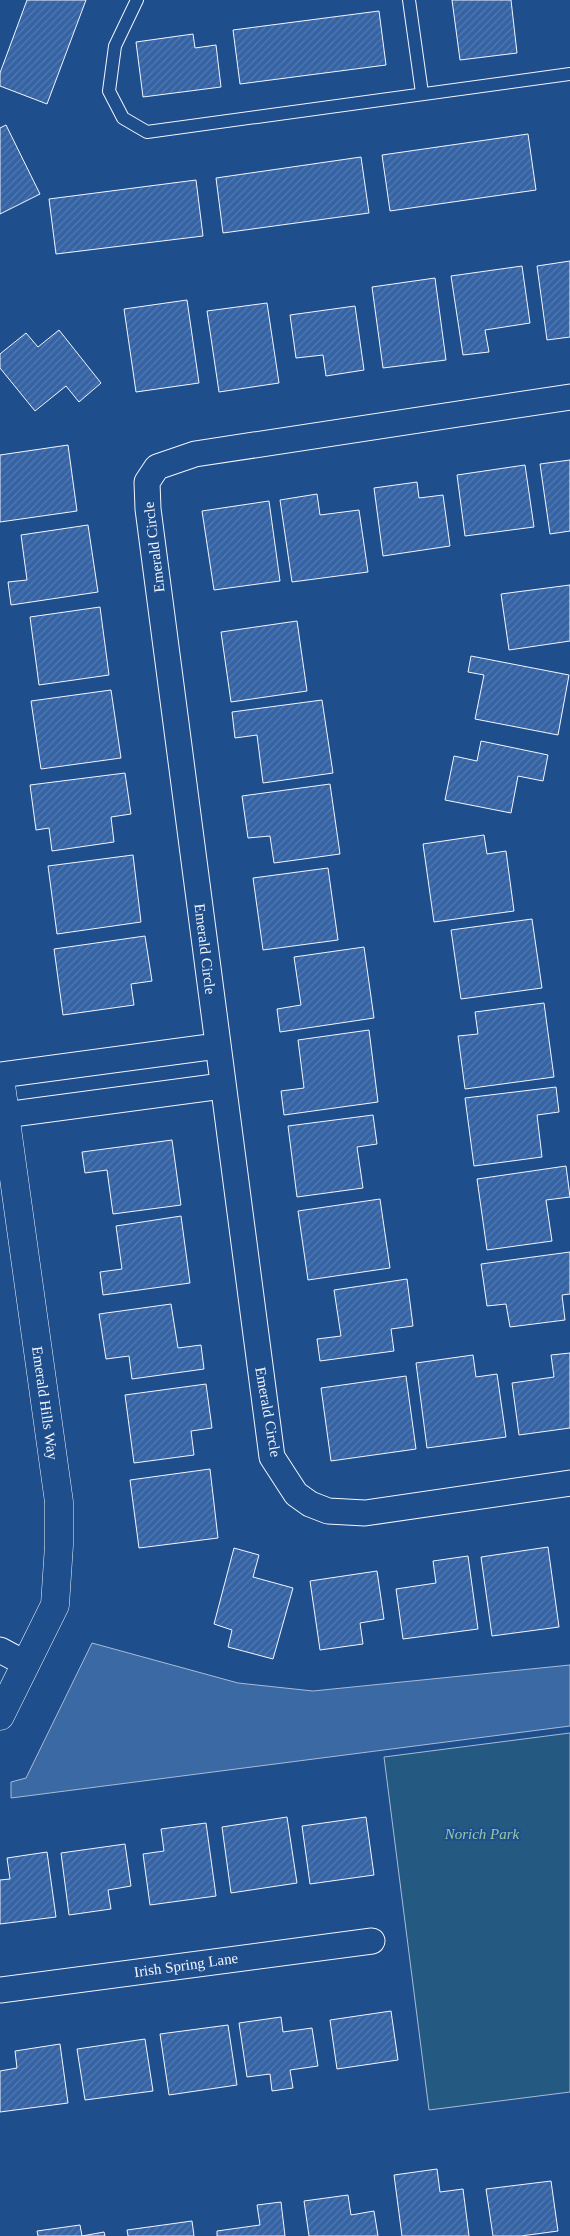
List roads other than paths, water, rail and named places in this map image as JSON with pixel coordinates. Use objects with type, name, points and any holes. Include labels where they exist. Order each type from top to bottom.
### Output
[{"type":"street","name":"Emerald Circle","points":[[570,397],[195,454],[157,467],[148,482],[148,508],[222,1086],[272,1457],[296,1494],[310,1504],[328,1511],[365,1513],[570,1482]]},
{"type":"street","points":[[0,1077],[217,1046]]},
{"type":"street","name":"Emerald Hills Way","points":[[0,1077],[5,1115],[7,1176],[59,1502],[59,1545],[55,1605],[0,1716]]},
{"type":"street","points":[[5,1115],[222,1086]]},
{"type":"street","points":[[0,1650],[26,1664]]},
{"type":"street","name":"Irish Spring Lane","points":[[0,1990],[372,1941]]},
{"type":"lane","points":[[137,0],[115,46],[108,91],[123,118],[147,132],[570,74]]},
{"type":"lane","points":[[409,0],[422,93]]},
{"type":"park label","name":"Norich Park","points":[[482,1834]]}]
